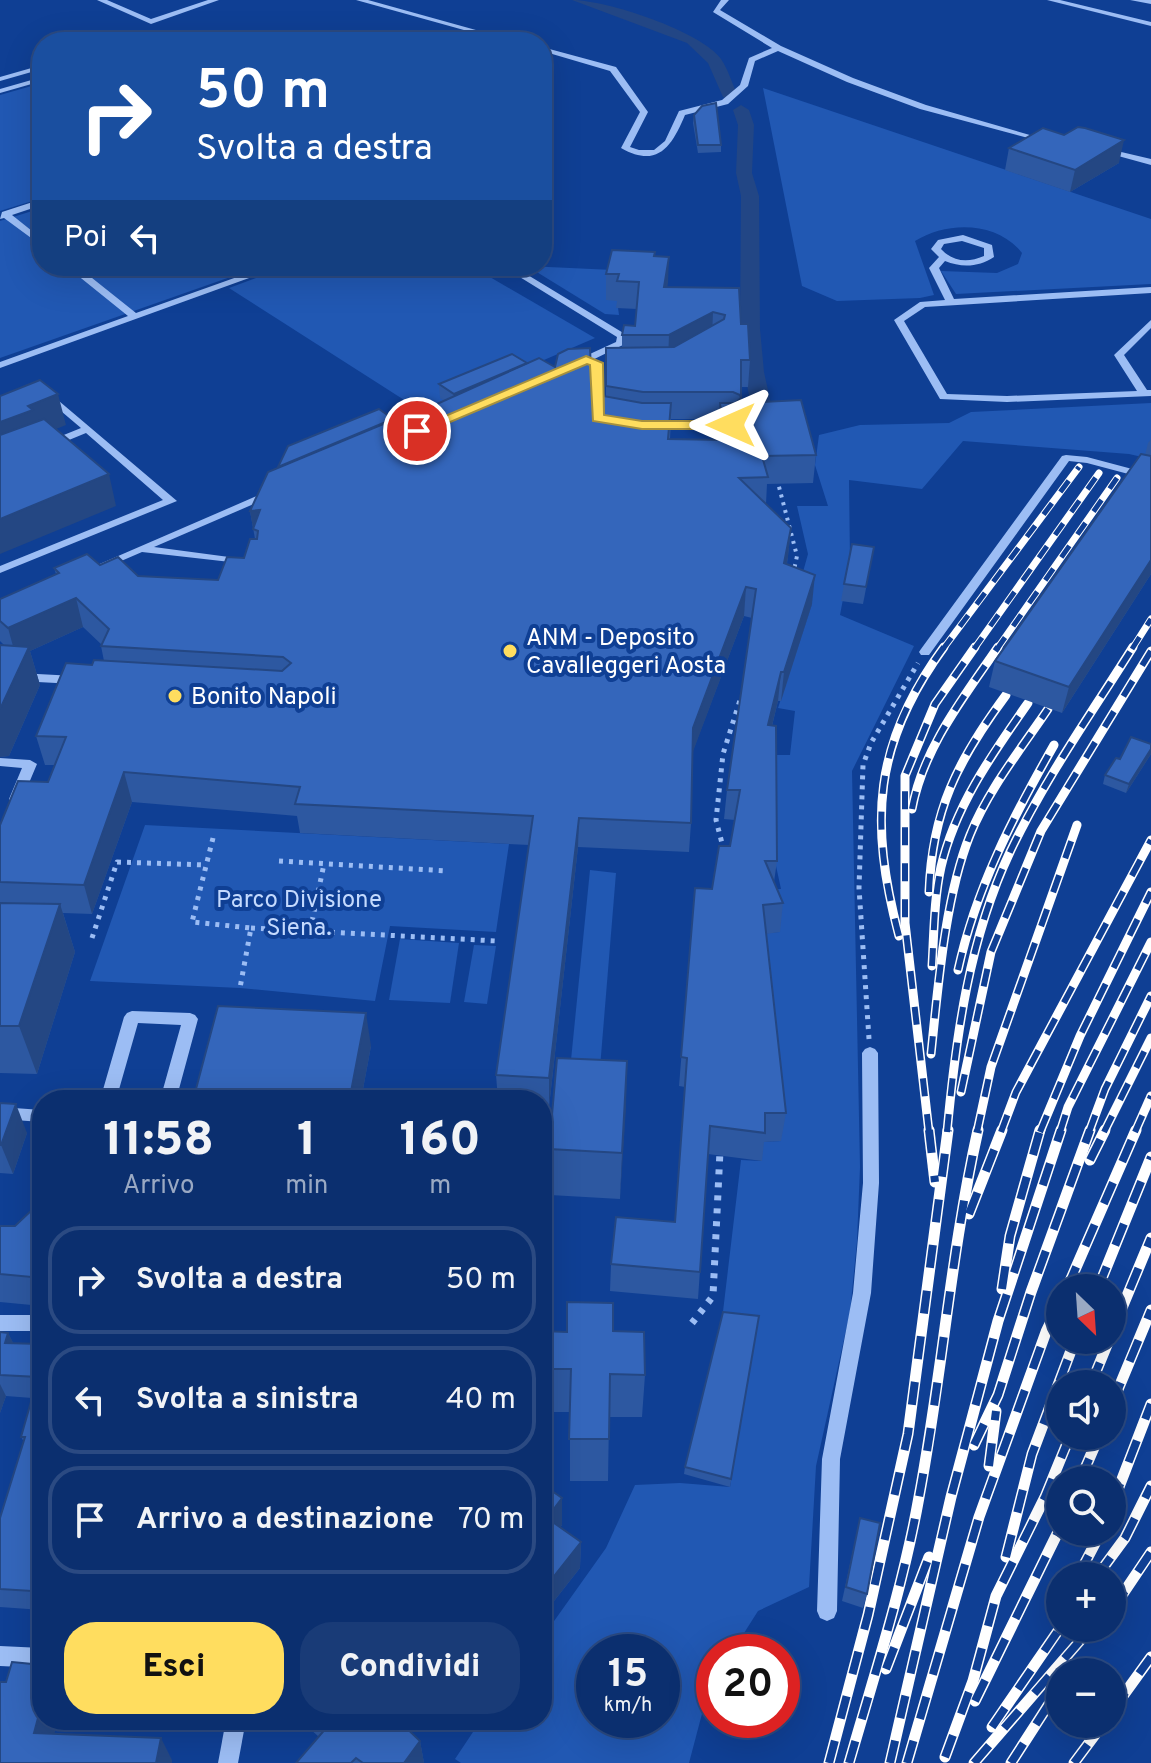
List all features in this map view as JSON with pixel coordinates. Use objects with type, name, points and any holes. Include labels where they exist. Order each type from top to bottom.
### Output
[{"type":"street","points":[[101,0],[151,22],[215,0]]},
{"type":"street","points":[[360,0],[478,32]]},
{"type":"street","points":[[725,0],[716,10],[778,48],[923,107],[1028,138],[1056,142]]},
{"type":"street","points":[[1051,0],[1151,24]]},
{"type":"street","points":[[1134,0],[1151,2]]},
{"type":"street","points":[[552,52],[613,69],[644,112],[625,148],[637,153],[659,152],[668,146],[682,113],[725,102],[744,86],[752,60],[778,48]]},
{"type":"street","points":[[0,79],[32,70]]},
{"type":"street","points":[[0,91],[32,82]]},
{"type":"street","points":[[1097,147],[1151,162]]},
{"type":"street","points":[[3,215],[32,205]]},
{"type":"street","points":[[3,215],[32,236]]},
{"type":"street","points":[[948,239],[972,240],[991,252],[989,257],[976,263],[958,263],[943,258],[936,249],[937,245],[948,239]]},
{"type":"street","points":[[943,258],[934,268],[951,303]]},
{"type":"street","points":[[84,276],[135,317]]},
{"type":"street","points":[[0,364],[249,276]]},
{"type":"street","points":[[523,276],[622,336],[620,344],[596,363],[565,369]]},
{"type":"street","points":[[1147,392],[1007,399],[944,397],[899,320],[923,304],[1151,290]]},
{"type":"street","points":[[1147,392],[1119,355],[1151,323]]},
{"type":"street","points":[[596,363],[598,418],[612,420]]},
{"type":"street","points":[[0,570],[171,501],[35,383]]},
{"type":"street","points":[[642,425],[731,425]]},
{"type":"street","points":[[29,452],[88,429]]},
{"type":"street","points":[[925,652],[1066,458],[1087,460],[1151,477]]},
{"type":"street","points":[[83,574],[288,485]]},
{"type":"street","points":[[141,549],[256,563]]},
{"type":"street","points":[[0,676],[91,681]]},
{"type":"street","points":[[0,762],[30,764],[10,815]]},
{"type":"street","points":[[111,1090],[132,1017],[190,1019],[171,1090]]},
{"type":"street","points":[[827,1611],[831,1459],[862,1293],[870,1199],[870,1053]]},
{"type":"street","points":[[0,1113],[32,1115]]},
{"type":"street","points":[[0,1323],[32,1323]]},
{"type":"street","points":[[0,1656],[32,1658]]},
{"type":"street","points":[[228,1763],[234,1730]]},
{"type":"path","points":[[774,467],[797,556],[791,585]]},
{"type":"path","points":[[870,1053],[859,888],[863,765],[871,743],[925,652]]},
{"type":"path","points":[[726,861],[716,820],[723,754],[743,691]]},
{"type":"path","points":[[213,838],[192,922],[497,941]]},
{"type":"path","points":[[279,861],[448,871]]},
{"type":"path","points":[[92,938],[117,862],[206,865]]},
{"type":"path","points":[[310,931],[324,864]]},
{"type":"path","points":[[240,988],[251,928]]},
{"type":"path","points":[[692,1323],[713,1296],[721,1140]]},
{"type":"green space","points":[[32,86],[32,201],[0,211],[0,95]]},
{"type":"green space","points":[[763,88],[1151,219],[1151,284],[956,294],[941,271],[997,273],[1018,264],[1022,253],[1012,242],[986,230],[956,228],[928,234],[915,241],[934,295],[837,301],[802,286]]},
{"type":"green space","points":[[32,211],[32,276],[234,276],[0,358],[0,221]]},
{"type":"green space","points":[[552,267],[613,270],[619,315],[605,314],[543,276],[552,276]]},
{"type":"green space","points":[[262,276],[488,276],[595,338],[423,412],[229,288]]},
{"type":"green space","points":[[1151,403],[1151,459],[1129,454],[963,441],[922,489],[849,480],[850,562],[840,615],[914,646],[852,771],[860,1167],[857,1241],[850,1312],[816,1466],[809,1587],[758,1611],[743,1634],[696,1634],[696,1736],[689,1763],[461,1763],[455,1759],[474,1730],[552,1730],[552,1624],[606,1548],[635,1485],[680,1483],[730,1487],[757,1325],[722,1320],[741,1160],[761,1161],[762,1142],[781,1141],[760,934],[779,932],[747,890],[781,889],[773,852],[772,755],[790,755],[795,711],[778,708],[812,604],[796,597],[808,554],[797,506],[828,506],[815,465],[819,435],[860,425],[949,423],[971,412]]},
{"type":"green space","name":"Parco Divisione Siena.","points":[[145,825],[509,844],[496,932],[390,926],[375,1001],[240,988],[90,981]]},
{"type":"green space","points":[[590,870],[616,873],[599,1080],[569,1080]]},
{"type":"green space","points":[[400,939],[459,943],[450,1003],[389,1000]]},
{"type":"green space","points":[[474,945],[496,946],[487,1004],[464,1002]]},
{"type":"building","points":[[716,103],[721,145],[698,145],[694,115],[702,106]]},
{"type":"building","points":[[1078,127],[1124,140],[1075,170],[1009,148],[1043,128],[1064,135]]},
{"type":"building","points":[[612,250],[655,252],[654,256],[669,257],[664,287],[739,288],[741,324],[748,324],[750,360],[741,360],[741,398],[733,392],[643,392],[606,386],[606,348],[674,347],[724,319],[725,315],[713,312],[669,335],[622,335],[624,325],[635,326],[639,282],[617,281],[619,274],[606,274]]},
{"type":"building","points":[[590,348],[592,394],[642,403],[671,403],[668,439],[724,440],[720,403],[735,403],[741,398],[741,403],[801,400],[816,455],[762,456],[768,477],[739,478],[791,528],[784,563],[815,575],[784,672],[781,672],[768,725],[776,726],[777,861],[765,861],[783,903],[763,905],[786,1113],[765,1113],[765,1133],[710,1126],[700,1272],[611,1264],[616,1217],[675,1222],[687,1058],[681,1057],[695,888],[712,889],[719,846],[730,846],[740,790],[727,790],[756,589],[746,587],[693,728],[691,823],[579,818],[549,1078],[496,1075],[533,816],[295,804],[300,787],[124,772],[84,885],[0,882],[0,825],[18,781],[48,782],[66,737],[36,736],[66,663],[92,665],[94,660],[282,671],[291,663],[283,657],[101,646],[109,629],[76,598],[8,628],[0,621],[0,599],[59,573],[54,568],[87,554],[100,565],[118,557],[138,576],[218,580],[227,557],[244,558],[250,539],[257,539],[258,531],[253,529],[260,510],[250,511],[268,472],[405,415],[408,417],[539,358],[555,367],[558,354],[568,349]]},
{"type":"building","points":[[512,354],[527,363],[454,394],[439,384]]},
{"type":"building","points":[[40,380],[58,394],[28,406],[33,410],[0,422],[0,396]]},
{"type":"building","points":[[379,409],[393,419],[278,467],[288,446]]},
{"type":"building","points":[[44,419],[109,474],[0,519],[0,435]]},
{"type":"building","points":[[1141,454],[1151,456],[1151,560],[1069,687],[995,661]]},
{"type":"building","points":[[852,544],[874,547],[866,587],[844,584]]},
{"type":"building","points":[[0,645],[29,647],[0,709]]},
{"type":"building","points":[[1131,737],[1151,744],[1151,749],[1129,784],[1105,775],[1116,758],[1120,759]]},
{"type":"building","points":[[0,903],[60,904],[19,1026],[0,1026]]},
{"type":"building","points":[[218,1006],[366,1013],[351,1090],[196,1089]]},
{"type":"building","points":[[557,1058],[627,1061],[622,1153],[552,1149]]},
{"type":"building","points":[[0,1103],[16,1104],[1,1145],[0,1145]]},
{"type":"building","points":[[32,1210],[32,1277],[0,1274],[0,1226],[15,1226]]},
{"type":"building","points":[[567,1302],[613,1303],[613,1331],[644,1332],[645,1375],[610,1374],[609,1439],[569,1439],[571,1369],[552,1369],[552,1331],[567,1332]]},
{"type":"building","points":[[723,1312],[759,1316],[731,1479],[685,1467]]},
{"type":"building","points":[[0,1332],[8,1333],[5,1343],[32,1344],[32,1377],[0,1375]]},
{"type":"building","points":[[32,1398],[32,1591],[0,1589],[0,1518],[25,1437],[21,1437]]},
{"type":"building","points":[[552,1491],[562,1498],[552,1511]]},
{"type":"building","points":[[860,1518],[880,1523],[867,1594],[846,1587]]},
{"type":"building","points":[[552,1522],[581,1542],[552,1579]]},
{"type":"building","points":[[12,1662],[32,1664],[34,1733],[161,1738],[156,1763],[0,1763],[0,1682],[6,1682]]},
{"type":"building","points":[[324,1730],[408,1730],[420,1741],[404,1763],[363,1763],[356,1758],[351,1763],[296,1763]]},
{"type":"waterway","points":[[579,0],[692,40],[715,61],[729,94]]},
{"type":"waterway","points":[[741,110],[746,125],[744,173],[750,196],[750,329],[754,372],[765,422]]},
{"type":"railway","points":[[943,649],[1079,467]]},
{"type":"railway","points":[[974,649],[1099,473]]},
{"type":"railway","points":[[997,649],[1117,478]]},
{"type":"railway","points":[[1132,649],[1151,619]]},
{"type":"railway","points":[[899,936],[883,856],[881,820],[884,785],[891,751],[903,717],[920,683],[944,647]]},
{"type":"railway","points":[[929,1132],[905,923],[905,776],[935,704],[975,647]]},
{"type":"railway","points":[[912,809],[917,787],[935,744],[998,647]]},
{"type":"railway","points":[[947,1132],[966,989],[996,885],[1038,799],[1133,647]]},
{"type":"railway","points":[[961,1092],[991,952],[1041,831],[1151,651]]},
{"type":"railway","points":[[929,892],[936,836],[951,787],[974,742],[1006,695]]},
{"type":"railway","points":[[932,966],[937,891],[947,844],[965,801],[1028,703]]},
{"type":"railway","points":[[931,1054],[944,943],[961,859],[986,802],[1048,709]]},
{"type":"railway","points":[[958,970],[985,882],[1024,799],[1054,745]]},
{"type":"railway","points":[[977,1132],[991,1067],[1077,825]]},
{"type":"railway","points":[[1001,1132],[1016,1092],[1151,840]]},
{"type":"railway","points":[[1040,1132],[1080,1036],[1151,892]]},
{"type":"railway","points":[[1060,1132],[1068,1107],[1151,942]]},
{"type":"railway","points":[[1089,1132],[1105,1089],[1151,996]]},
{"type":"railway","points":[[1090,1160],[1151,1038]]},
{"type":"railway","points":[[1135,1132],[1151,1096]]},
{"type":"railway","points":[[929,1130],[935,1182]]},
{"type":"railway","points":[[829,1763],[868,1615],[908,1434],[948,1130]]},
{"type":"railway","points":[[849,1763],[912,1531],[978,1130]]},
{"type":"railway","points":[[969,1214],[1002,1130]]},
{"type":"railway","points":[[1002,1289],[1010,1236],[1040,1130]]},
{"type":"railway","points":[[890,1763],[951,1497],[998,1321],[1061,1130]]},
{"type":"railway","points":[[974,1445],[998,1395],[1031,1292],[1090,1130]]},
{"type":"railway","points":[[1073,1274],[1136,1130]]},
{"type":"railway","points":[[1104,1274],[1151,1157]]},
{"type":"railway","points":[[1126,1298],[1151,1238]]},
{"type":"railway","points":[[1126,1370],[1151,1310]]},
{"type":"railway","points":[[907,1763],[979,1517],[1046,1332]]},
{"type":"railway","points":[[1006,1557],[1032,1454],[1070,1354]]},
{"type":"railway","points":[[1097,1370],[1103,1354]]},
{"type":"railway","points":[[1126,1469],[1151,1404]]},
{"type":"railway","points":[[989,1466],[996,1411]]},
{"type":"railway","points":[[945,1757],[973,1681],[996,1596],[1045,1497],[1064,1450]]},
{"type":"railway","points":[[1086,1466],[1093,1450]]},
{"type":"railway","points":[[1107,1562],[1125,1538],[1151,1486]]},
{"type":"railway","points":[[975,1701],[1051,1546]]},
{"type":"railway","points":[[1085,1562],[1094,1546]]},
{"type":"railway","points":[[1126,1589],[1151,1552]]},
{"type":"railway","points":[[886,1669],[929,1557]]},
{"type":"railway","points":[[992,1727],[1050,1642]]},
{"type":"railway","points":[[974,1763],[1079,1642]]},
{"type":"railway","points":[[1126,1692],[1151,1657]]},
{"type":"railway","points":[[1011,1763],[1046,1709]]},
{"type":"railway","points":[[1074,1763],[1093,1738]]},
{"type":"place","name":"ANM - Deposito Cavalleggeri Aosta","points":[[510,651]]},
{"type":"place","name":"Bonito Napoli","points":[[175,696]]},
{"type":"route","points":[[417,431],[586,360],[597,363],[598,418],[642,425],[731,425]]}]
